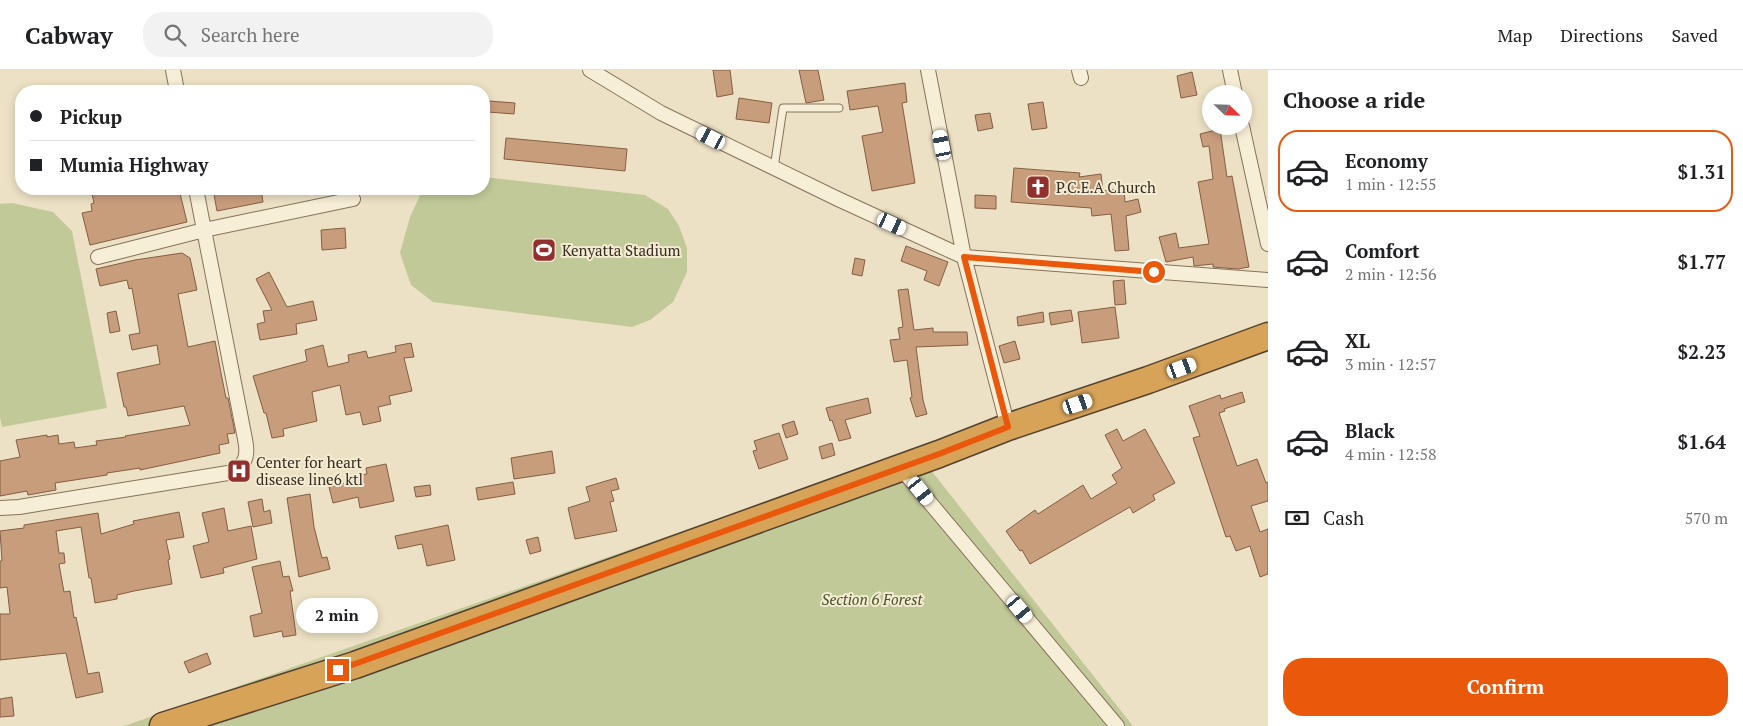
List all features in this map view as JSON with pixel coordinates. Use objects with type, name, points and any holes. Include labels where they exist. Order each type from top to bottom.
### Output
[{"type":"highway","points":[[163,726],[355,665],[1008,427],[1148,380],[1268,336]]},
{"type":"street","points":[[173,70],[176,85]]},
{"type":"street","points":[[590,70],[661,113],[964,257],[1268,280]]},
{"type":"street","points":[[928,70],[964,257],[1008,427]]},
{"type":"street","points":[[1230,70],[1233,85]]},
{"type":"street","points":[[1244,135],[1268,244]]},
{"type":"street","points":[[0,508],[19,507],[234,472],[246,460],[247,450],[197,195]]},
{"type":"street","points":[[98,257],[204,230],[353,199]]},
{"type":"street","points":[[900,467],[1117,726]]},
{"type":"lane","points":[[774,168],[782,108],[839,108]]},
{"type":"green space","name":"Kenyatta Stadium","points":[[490,178],[645,195],[668,209],[679,226],[687,248],[687,272],[673,302],[650,320],[632,327],[433,302],[411,285],[400,253],[410,217],[420,195],[490,195]]},
{"type":"green space","points":[[12,203],[53,212],[72,231],[107,408],[2,427],[0,417],[0,204]]},
{"type":"green space","name":"Section 6 Forest","points":[[915,450],[1133,726],[121,726],[127,725]]},
{"type":"building","points":[[713,70],[730,70],[733,94],[717,97]]},
{"type":"building","points":[[799,70],[818,70],[824,100],[806,103]]},
{"type":"building","points":[[1192,72],[1197,95],[1181,98],[1177,76]]},
{"type":"building","points":[[905,83],[907,102],[902,103],[915,183],[872,191],[862,136],[883,132],[878,106],[850,110],[847,91]]},
{"type":"building","points":[[739,98],[772,103],[769,123],[736,119]]},
{"type":"building","points":[[490,101],[515,103],[514,114],[490,112]]},
{"type":"building","points":[[1043,102],[1047,128],[1032,130],[1028,104]]},
{"type":"building","points":[[990,113],[993,128],[978,131],[975,115]]},
{"type":"building","points":[[1200,134],[1221,135],[1227,177],[1232,176],[1249,267],[1238,269],[1213,267],[1213,264],[1194,266],[1193,257],[1166,262],[1159,237],[1176,233],[1179,248],[1209,244],[1198,182],[1213,179],[1209,146],[1203,147]]},
{"type":"building","points":[[506,138],[627,149],[625,171],[504,159]]},
{"type":"building","points":[[1014,168],[1080,173],[1079,177],[1101,174],[1103,191],[1124,188],[1125,202],[1138,199],[1141,212],[1126,216],[1129,250],[1115,251],[1111,214],[1092,216],[1091,208],[1011,202]]},
{"type":"building","points":[[92,195],[180,195],[187,222],[90,245],[82,213],[92,211],[91,204],[94,203]]},
{"type":"building","points":[[214,195],[262,195],[263,202],[217,211]]},
{"type":"building","points":[[975,195],[996,196],[996,209],[975,208]]},
{"type":"building","points":[[345,228],[346,248],[322,250],[321,230]]},
{"type":"building","points":[[906,246],[948,262],[939,286],[924,280],[927,271],[901,261]]},
{"type":"building","points":[[182,253],[190,258],[197,290],[178,294],[188,347],[215,341],[235,433],[227,434],[229,443],[219,445],[220,453],[140,470],[140,468],[107,473],[107,475],[55,483],[56,490],[28,495],[27,491],[0,496],[0,461],[20,457],[16,440],[58,435],[59,444],[74,442],[75,448],[97,445],[96,441],[190,425],[184,406],[128,416],[126,407],[124,407],[117,373],[160,364],[157,345],[132,350],[129,335],[140,333],[132,288],[129,289],[127,280],[100,286],[96,269],[135,260]]},
{"type":"building","points":[[855,258],[865,260],[862,276],[852,274]]},
{"type":"building","points":[[269,272],[287,307],[313,301],[317,320],[296,324],[297,334],[260,340],[257,324],[265,322],[263,311],[272,310],[256,279]]},
{"type":"building","points":[[1124,280],[1126,304],[1115,305],[1113,281]]},
{"type":"building","points":[[908,289],[914,330],[933,328],[933,332],[967,332],[968,345],[916,347],[923,400],[927,414],[916,417],[910,398],[912,397],[907,360],[894,362],[890,340],[900,339],[898,328],[903,327],[898,290]]},
{"type":"building","points":[[1115,307],[1119,338],[1082,343],[1078,312]]},
{"type":"building","points":[[1071,310],[1073,321],[1051,325],[1049,313]]},
{"type":"building","points":[[116,311],[120,331],[110,333],[107,313]]},
{"type":"building","points":[[1043,312],[1044,322],[1018,326],[1017,317]]},
{"type":"building","points":[[1015,341],[1020,359],[1004,363],[999,346]]},
{"type":"building","points":[[411,343],[414,357],[404,358],[412,391],[389,396],[391,404],[378,407],[381,421],[363,425],[360,412],[346,415],[340,385],[312,392],[317,421],[283,429],[284,436],[272,438],[266,413],[264,413],[253,376],[307,361],[305,350],[323,345],[328,367],[349,362],[348,355],[366,351],[368,358],[396,352],[395,346]]},
{"type":"building","points":[[1242,392],[1245,402],[1224,409],[1225,411],[1219,413],[1237,466],[1257,459],[1266,483],[1268,482],[1268,501],[1251,506],[1260,532],[1268,529],[1268,574],[1260,577],[1250,546],[1236,551],[1230,536],[1226,537],[1193,438],[1200,436],[1189,406],[1220,395],[1221,399]]},
{"type":"building","points":[[868,398],[871,413],[845,420],[851,438],[839,441],[826,408]]},
{"type":"building","points":[[794,421],[798,434],[786,438],[782,425]]},
{"type":"building","points":[[1117,429],[1123,441],[1145,429],[1175,483],[1153,495],[1155,500],[1133,513],[1130,507],[1030,564],[1022,550],[1020,551],[1006,531],[1035,510],[1038,514],[1083,485],[1091,499],[1117,483],[1112,475],[1122,468],[1105,435]]},
{"type":"building","points":[[779,433],[788,459],[759,469],[753,451],[757,450],[754,441]]},
{"type":"building","points":[[832,443],[835,455],[822,459],[819,447]]},
{"type":"building","points":[[552,451],[555,473],[514,479],[511,458]]},
{"type":"building","points":[[386,464],[394,501],[360,508],[358,497],[333,503],[329,487],[355,481],[354,476],[367,474],[366,468]]},
{"type":"building","points":[[616,478],[619,489],[611,491],[614,501],[610,502],[617,531],[575,539],[568,508],[590,501],[586,487]]},
{"type":"building","points":[[513,482],[515,494],[478,500],[476,488]]},
{"type":"building","points":[[430,485],[431,495],[416,497],[414,487]]},
{"type":"building","points":[[310,494],[314,527],[322,558],[327,557],[330,569],[299,577],[287,498]]},
{"type":"building","points":[[262,499],[264,512],[270,510],[272,523],[253,527],[248,502]]},
{"type":"building","points":[[224,508],[228,531],[251,526],[257,559],[223,568],[224,573],[201,578],[193,546],[209,542],[202,513]]},
{"type":"building","points":[[179,512],[184,537],[166,540],[172,584],[117,595],[117,599],[95,603],[81,527],[56,531],[59,553],[64,553],[65,563],[59,564],[64,592],[70,591],[74,618],[76,617],[88,674],[99,672],[103,692],[76,698],[66,653],[0,660],[0,614],[10,614],[7,587],[0,588],[0,561],[2,561],[0,531],[24,528],[24,525],[98,513],[101,534],[134,524],[133,521]]},
{"type":"building","points":[[448,525],[455,560],[427,566],[422,544],[398,549],[395,536]]},
{"type":"building","points":[[538,537],[541,551],[530,554],[526,540]]},
{"type":"building","points":[[280,561],[283,577],[289,576],[293,591],[290,591],[296,635],[283,637],[282,631],[254,637],[250,616],[262,613],[252,567]]},
{"type":"building","points":[[207,653],[211,664],[189,673],[184,662]]},
{"type":"building","points":[[12,697],[14,716],[0,717],[0,699]]},
{"type":"place","name":"P.C.E.A Church","points":[[1038,187]]},
{"type":"place","name":"Kenyatta Stadium","points":[[544,250]]},
{"type":"place","name":"Center for heart disease line6 ktl","points":[[239,471]]},
{"type":"route","points":[[338,670],[939,454],[1008,427],[964,257],[1154,272]]}]
